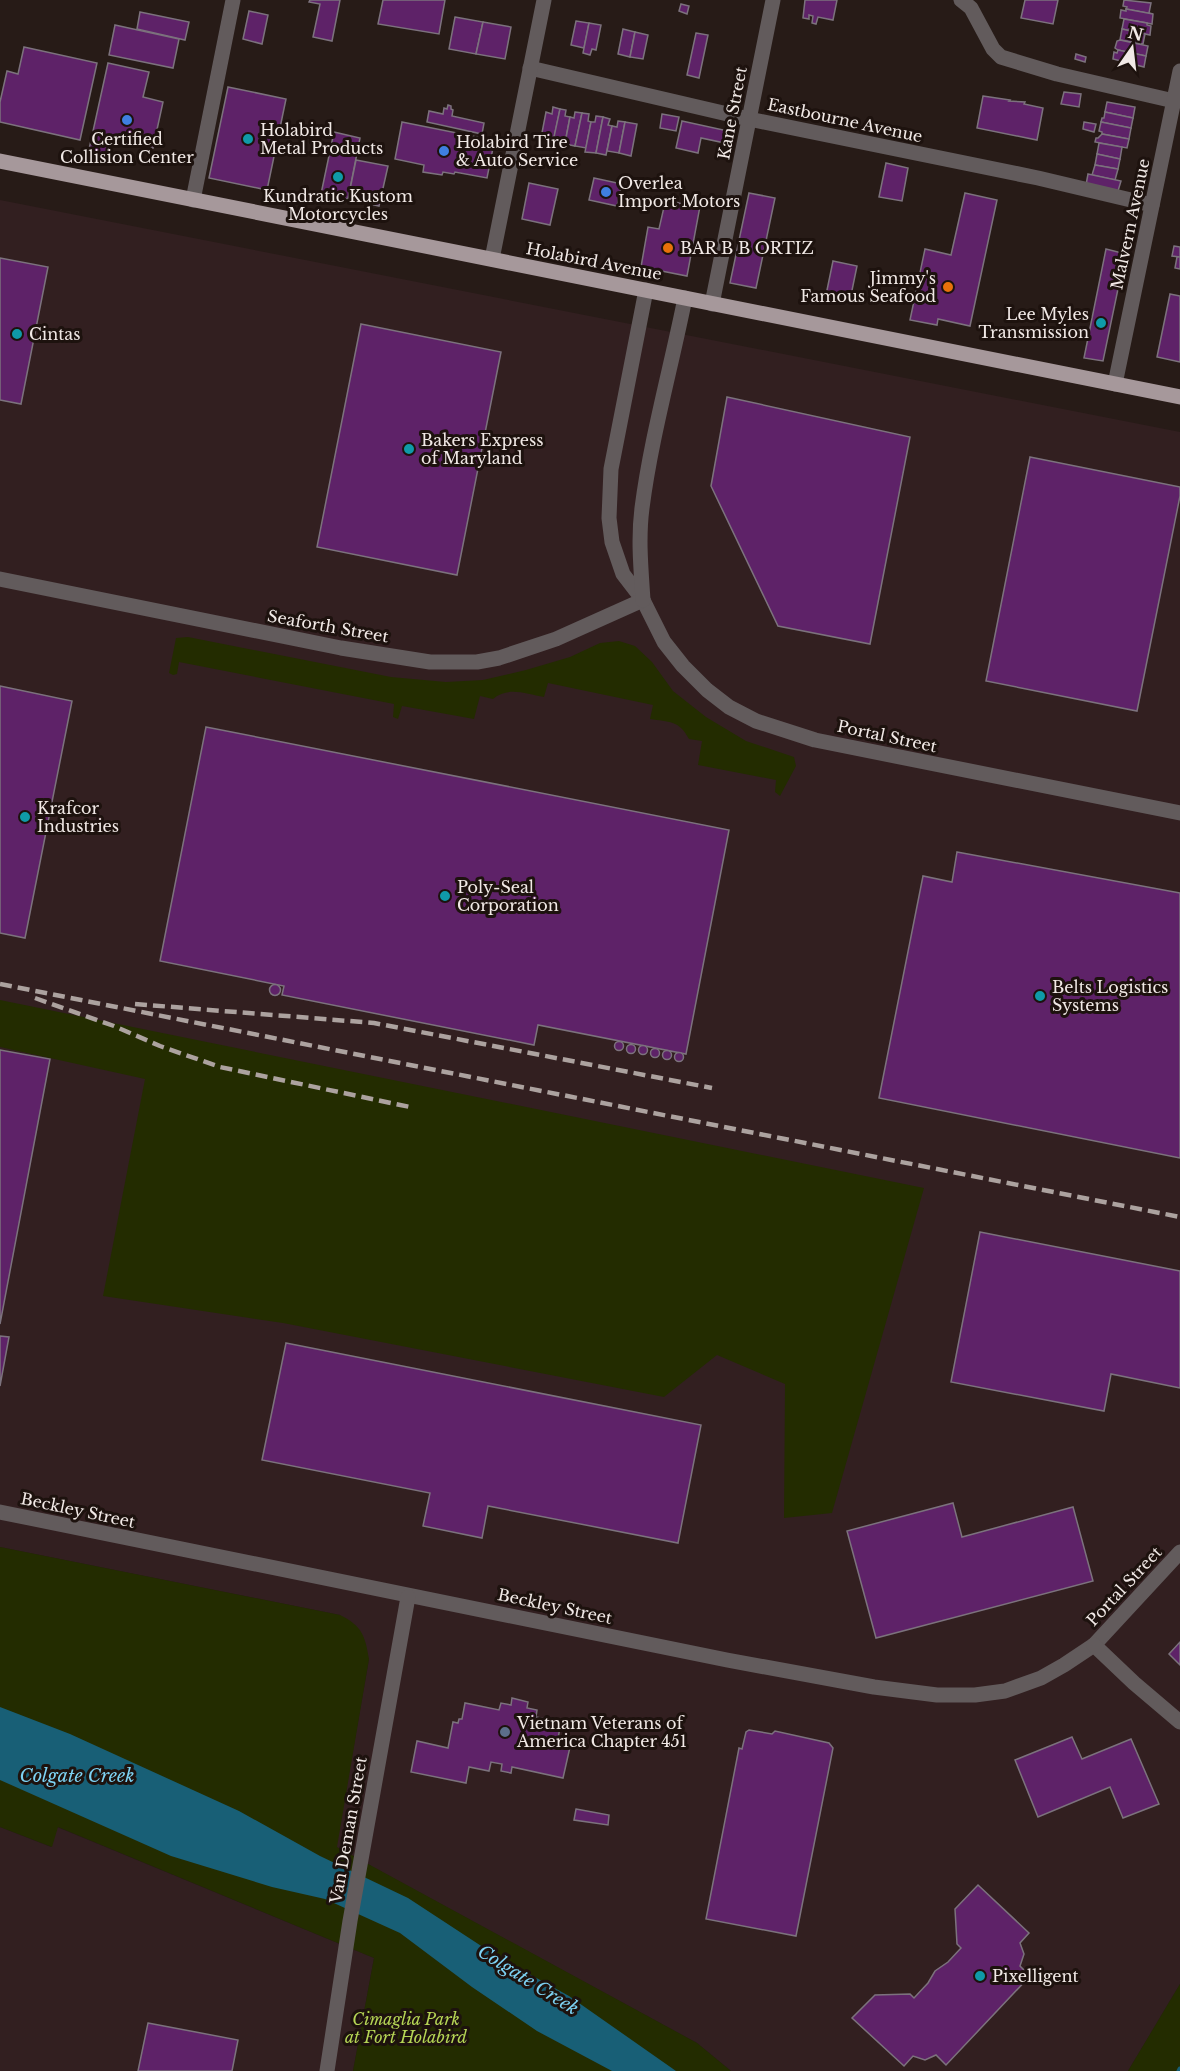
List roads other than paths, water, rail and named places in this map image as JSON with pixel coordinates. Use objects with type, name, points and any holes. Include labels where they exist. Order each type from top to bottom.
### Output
[{"type":"main road","name":"Holabird Avenue","points":[[0,161],[1180,397]]},
{"type":"street","points":[[193,200],[233,0]]},
{"type":"street","points":[[492,260],[544,0]]},
{"type":"street","name":"Kane Street","points":[[712,304],[773,0]]},
{"type":"street","points":[[961,0],[971,8],[993,49],[1002,57],[1057,74],[1174,101]]},
{"type":"street","name":"Eastbourne Avenue","points":[[530,68],[749,119],[1038,178],[1152,205]]},
{"type":"street","name":"Malvern Avenue","points":[[1115,384],[1180,71]]},
{"type":"street","name":"Portal Street","points":[[646,290],[610,469],[609,518],[612,542],[623,574],[643,600],[664,642],[683,666],[729,707],[756,721],[815,740],[1180,813]]},
{"type":"street","name":"Portal Street","points":[[643,600],[640,549],[642,510],[685,298]]},
{"type":"street","name":"Seaforth Street","points":[[0,579],[341,648],[430,662],[477,662],[499,658],[556,639],[643,600]]},
{"type":"street","name":"Beckley Street","points":[[0,1512],[408,1597],[471,1607],[727,1660],[874,1687],[937,1695],[975,1695],[1005,1691],[1041,1678],[1094,1645]]},
{"type":"street","name":"Portal Street","points":[[1094,1645],[1180,1552]]},
{"type":"street","name":"Van Deman Street","points":[[327,2071],[360,1862],[408,1597]]},
{"type":"street","points":[[1094,1645],[1180,1722]]},
{"type":"water","name":"Colgate Creek","points":[[0,1707],[70,1734],[239,1811],[320,1856],[408,1898],[495,1955],[569,1996],[676,2071],[612,2071],[537,2031],[472,1987],[400,1933],[325,1899],[272,1887],[171,1856],[0,1780]]},
{"type":"railway","points":[[0,984],[1180,1217]]},
{"type":"railway","points":[[35,998],[220,1067],[410,1107]]},
{"type":"railway","points":[[135,1004],[374,1023],[712,1088]]},
{"type":"place","name":"Certified Collision Center","points":[[127,120]]},
{"type":"place","name":"Holabird Metal Products","points":[[248,139]]},
{"type":"place","name":"Holabird Tire & Auto Service","points":[[444,151]]},
{"type":"place","name":"Kundratic Kustom Motorcycles","points":[[338,177]]},
{"type":"place","name":"Overlea Import Motors","points":[[606,192]]},
{"type":"place","name":"BAR B B ORTIZ","points":[[668,248]]},
{"type":"place","name":"Jimmy's Famous Seafood","points":[[948,287]]},
{"type":"place","name":"Lee Myles Transmission","points":[[1101,323]]},
{"type":"place","name":"Cintas","points":[[17,334]]},
{"type":"place","name":"Bakers Express of Maryland","points":[[409,449]]},
{"type":"place","name":"Krafcor Industries","points":[[25,817]]},
{"type":"place","name":"Poly-Seal Corporation","points":[[445,896]]},
{"type":"place","name":"Belts Logistics Systems","points":[[1040,996]]},
{"type":"place","name":"Vietnam Veterans of America Chapter 451","points":[[505,1732]]},
{"type":"place","name":"Pixelligent","points":[[980,1976]]},
{"type":"park label","name":"Cimaglia Park at Fort Holabird","points":[[406,2028]]}]
